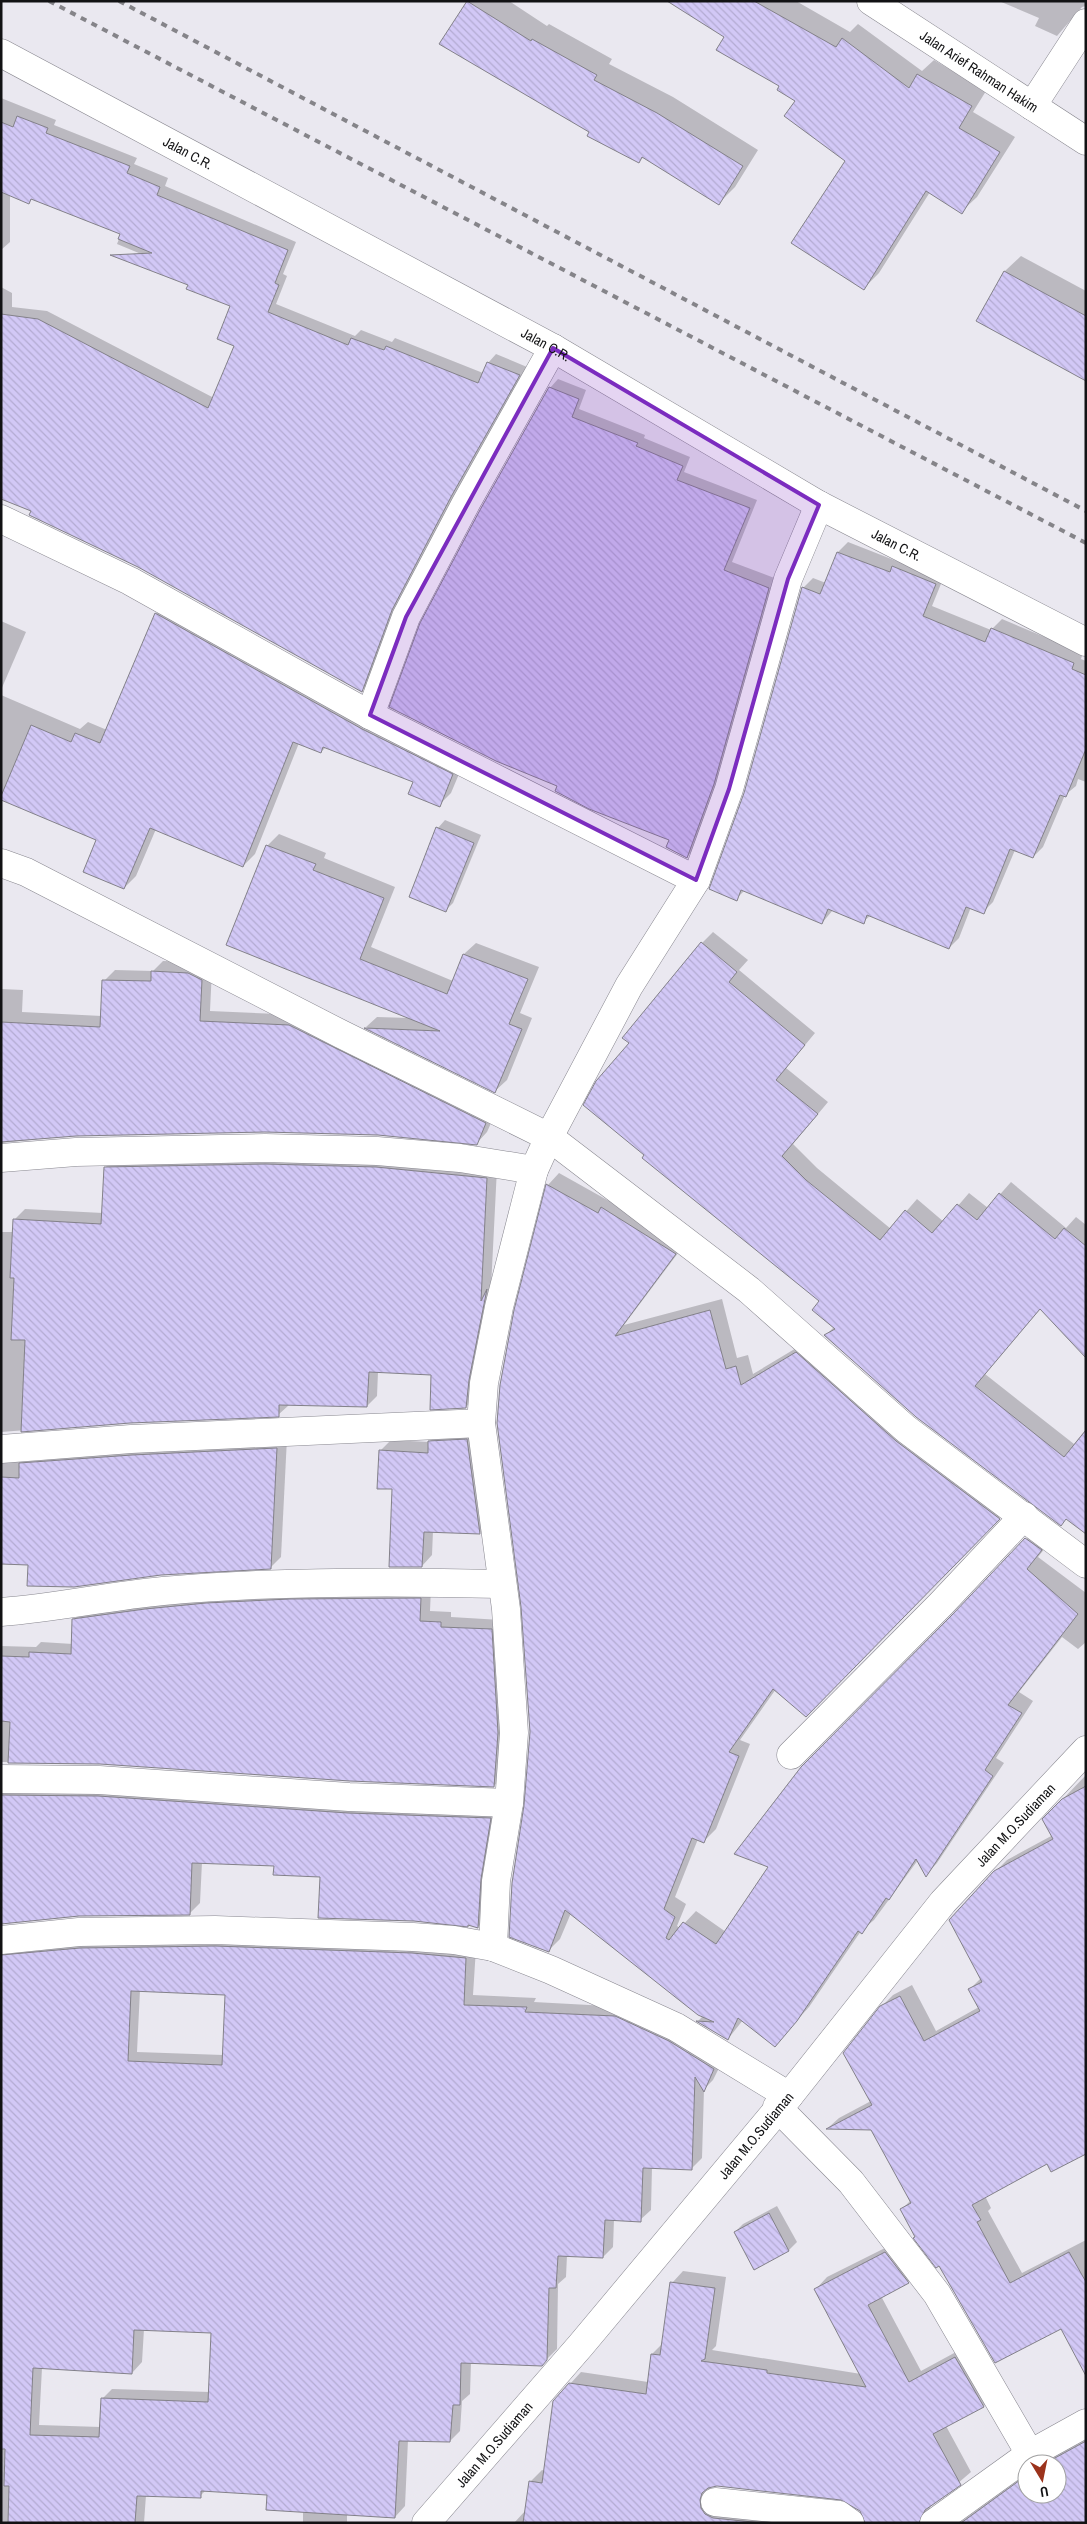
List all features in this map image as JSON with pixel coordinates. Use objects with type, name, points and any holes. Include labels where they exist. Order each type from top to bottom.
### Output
[{"type":"street","name":"Jalan Arief Rahman Hakim","points":[[872,1],[1086,142]]},
{"type":"street","points":[[1032,106],[1086,23]]},
{"type":"street","name":"Jalan C.R.","points":[[1,53],[553,348],[819,505],[1086,642]]},
{"type":"street","points":[[370,715],[406,617],[466,503],[553,348]]},
{"type":"street","points":[[492,1947],[496,1881],[509,1803],[514,1721],[506,1609],[480,1423],[484,1383],[499,1307],[534,1170],[549,1137],[629,986],[696,880],[730,789],[788,579],[819,505]]},
{"type":"street","points":[[1,519],[130,581],[370,715],[696,880]]},
{"type":"street","points":[[1,863],[34,876],[341,1034],[549,1137],[749,1290],[906,1429],[1086,1564]]},
{"type":"street","points":[[1,1158],[76,1152],[265,1148],[377,1151],[460,1158],[534,1170]]},
{"type":"street","points":[[1,1449],[132,1438],[480,1423]]},
{"type":"street","points":[[791,1755],[934,1611],[1024,1516]]},
{"type":"street","points":[[1,1612],[136,1594],[223,1587],[331,1582],[501,1584]]},
{"type":"street","name":"Jalan M.O.Sudiaman","points":[[426,2523],[581,2345],[783,2101],[943,1902],[1086,1750]]},
{"type":"street","points":[[1,1779],[99,1780],[349,1797],[509,1803]]},
{"type":"street","points":[[1,1940],[79,1932],[215,1930],[413,1937],[454,1940],[492,1947],[551,1970],[676,2027],[783,2101],[851,2182],[937,2294],[1030,2454],[1086,2423]]},
{"type":"street","points":[[934,2523],[1017,2463]]},
{"type":"street","points":[[716,2502],[839,2515],[850,2523]]},
{"type":"highlighted area","points":[[553,348],[819,505],[788,579],[729,789],[696,880],[370,715],[406,617]]},
{"type":"building","points":[[467,1],[531,41],[532,39],[597,75],[594,80],[657,113],[743,166],[719,205],[642,157],[639,163],[587,136],[589,132],[439,44]]},
{"type":"building","points":[[667,1],[754,1],[836,47],[842,38],[909,88],[917,74],[972,106],[959,128],[1000,152],[962,214],[926,191],[864,290],[791,243],[845,161],[784,116],[795,101],[777,90],[779,86],[716,50],[724,37]]},
{"type":"building","points":[[17,116],[48,128],[46,133],[130,166],[127,173],[160,187],[157,195],[288,250],[275,283],[279,285],[268,312],[348,345],[351,338],[384,350],[386,346],[478,383],[487,362],[520,375],[452,495],[392,610],[362,692],[138,567],[29,515],[31,511],[1,499],[1,314],[38,319],[208,408],[234,346],[217,339],[230,306],[186,289],[188,285],[110,255],[152,253],[118,239],[120,234],[31,199],[29,204],[1,192],[1,122],[13,127]]},
{"type":"building","points":[[1004,271],[1086,316],[1086,381],[976,321]]},
{"type":"building","points":[[549,387],[579,399],[572,417],[638,443],[636,446],[683,466],[677,480],[750,508],[724,570],[769,588],[714,784],[687,858],[666,847],[669,840],[589,809],[555,791],[557,786],[496,761],[389,707],[420,623],[480,510]]},
{"type":"building","points":[[837,552],[890,572],[892,566],[936,584],[923,616],[985,642],[991,628],[1074,663],[1072,669],[1086,675],[1086,749],[1066,797],[1060,795],[1033,858],[1010,849],[984,914],[966,907],[949,949],[867,915],[864,924],[828,909],[822,924],[741,890],[737,901],[709,889],[744,793],[802,587],[820,594]]},
{"type":"building","points":[[155,613],[362,729],[453,774],[440,807],[408,794],[413,782],[323,747],[321,753],[293,742],[243,867],[150,828],[124,889],[83,872],[96,840],[1,800],[1,796],[31,725],[71,742],[75,733],[100,743]]},
{"type":"building","points":[[436,827],[474,843],[446,912],[409,897]]},
{"type":"building","points":[[266,845],[316,864],[313,870],[384,898],[360,959],[447,994],[463,954],[528,979],[509,1024],[522,1029],[495,1093],[364,1028],[440,1031],[226,945]]},
{"type":"building","points":[[701,942],[737,972],[729,982],[805,1045],[776,1080],[818,1114],[782,1156],[806,1180],[880,1240],[905,1210],[932,1233],[957,1204],[977,1220],[999,1193],[1055,1239],[1064,1228],[1086,1246],[1086,1358],[1040,1309],[975,1386],[1064,1457],[1086,1430],[1086,1534],[1066,1519],[1061,1526],[916,1417],[824,1335],[835,1329],[812,1310],[819,1301],[642,1158],[644,1155],[583,1105],[596,1081],[629,1043],[622,1038]]},
{"type":"building","points":[[151,971],[188,973],[202,980],[200,1021],[289,1025],[486,1123],[477,1145],[378,1135],[265,1132],[76,1136],[1,1142],[1,1022],[100,1027],[102,980],[151,981]]},
{"type":"building","points":[[265,1164],[376,1167],[487,1178],[481,1301],[487,1289],[469,1380],[466,1408],[430,1410],[431,1375],[369,1372],[367,1407],[279,1405],[279,1417],[130,1423],[21,1432],[25,1340],[11,1340],[14,1278],[10,1278],[13,1219],[101,1224],[104,1167]]},
{"type":"building","points":[[546,1184],[598,1213],[601,1207],[676,1254],[615,1336],[710,1310],[726,1369],[736,1366],[741,1385],[796,1352],[896,1441],[1000,1519],[806,1717],[773,1689],[729,1752],[739,1756],[704,1843],[692,1838],[664,1909],[675,1917],[666,1938],[669,1940],[683,1922],[716,1944],[768,1867],[734,1854],[801,1767],[952,1615],[1025,1538],[1042,1550],[1027,1569],[1078,1614],[1008,1705],[1022,1713],[985,1770],[993,1776],[926,1877],[916,1859],[889,1900],[886,1898],[862,1934],[858,1931],[797,2021],[775,2047],[738,2018],[728,2040],[696,2021],[714,2022],[698,2015],[565,1910],[549,1952],[509,1937],[512,1883],[524,1805],[530,1732],[521,1607],[497,1423],[500,1385],[514,1310]]},
{"type":"building","points":[[467,1439],[480,1534],[424,1532],[422,1567],[389,1567],[392,1489],[377,1489],[379,1450],[428,1453],[428,1441]]},
{"type":"building","points":[[277,1448],[271,1569],[161,1575],[74,1587],[27,1586],[28,1565],[1,1564],[1,1477],[19,1478],[19,1463]]},
{"type":"building","points":[[421,1598],[420,1621],[441,1622],[441,1627],[492,1629],[498,1733],[494,1787],[350,1781],[100,1764],[8,1763],[10,1722],[1,1721],[1,1656],[29,1657],[29,1652],[71,1654],[72,1619],[206,1603],[290,1599]]},
{"type":"building","points":[[1086,1786],[1086,2154],[1051,2172],[1047,2164],[972,2205],[981,2220],[977,2222],[1010,2283],[1069,2252],[1086,2282],[1086,2376],[1061,2329],[995,2363],[939,2266],[936,2268],[913,2238],[915,2237],[900,2209],[911,2203],[871,2130],[826,2129],[872,2105],[843,2053],[880,2006],[900,1996],[924,2041],[980,2011],[968,1989],[982,1982],[949,1920],[994,1871],[1053,1839],[1042,1819],[1062,1799]]},
{"type":"building","points":[[1,1795],[98,1796],[348,1813],[491,1818],[481,1879],[478,1928],[468,1925],[468,1927],[414,1921],[318,1918],[320,1877],[273,1875],[274,1866],[192,1863],[190,1915],[79,1916],[1,1924]]},
{"type":"building","points":[[215,1946],[412,1953],[466,1958],[464,2005],[527,2007],[525,2012],[615,2016],[669,2041],[714,2069],[704,2092],[695,2077],[692,2170],[643,2168],[641,2222],[605,2220],[603,2258],[558,2256],[556,2288],[549,2288],[547,2360],[542,2366],[461,2363],[460,2405],[453,2405],[450,2442],[399,2441],[395,2518],[266,2510],[267,2495],[201,2491],[201,2498],[137,2496],[135,2523],[8,2523],[9,2486],[4,2486],[5,2449],[1,2449],[1,1955],[80,1948]],"holes":[[[131,1991],[225,1995],[222,2065],[128,2061]],[[134,2330],[211,2333],[208,2402],[101,2398],[99,2437],[30,2435],[33,2368],[132,2374]]]},
{"type":"building","points":[[769,2213],[789,2251],[754,2270],[734,2232]]},
{"type":"building","points":[[885,2252],[909,2283],[868,2305],[909,2382],[955,2357],[984,2407],[933,2434],[961,2485],[925,2510],[919,2523],[865,2523],[860,2511],[841,2500],[717,2486],[708,2488],[702,2493],[700,2500],[701,2508],[705,2514],[713,2518],[763,2523],[523,2523],[529,2481],[542,2483],[553,2401],[569,2383],[646,2394],[651,2354],[660,2355],[670,2282],[715,2288],[705,2359],[701,2361],[767,2370],[767,2373],[866,2387],[814,2289]]},
{"type":"building","points":[[1086,2441],[1086,2523],[961,2523],[1017,2482],[1017,2504],[1067,2504],[1067,2454],[1062,2454]]},
{"type":"railway","points":[[49,1],[1086,543]]},
{"type":"railway","points":[[119,1],[1086,511]]}]
